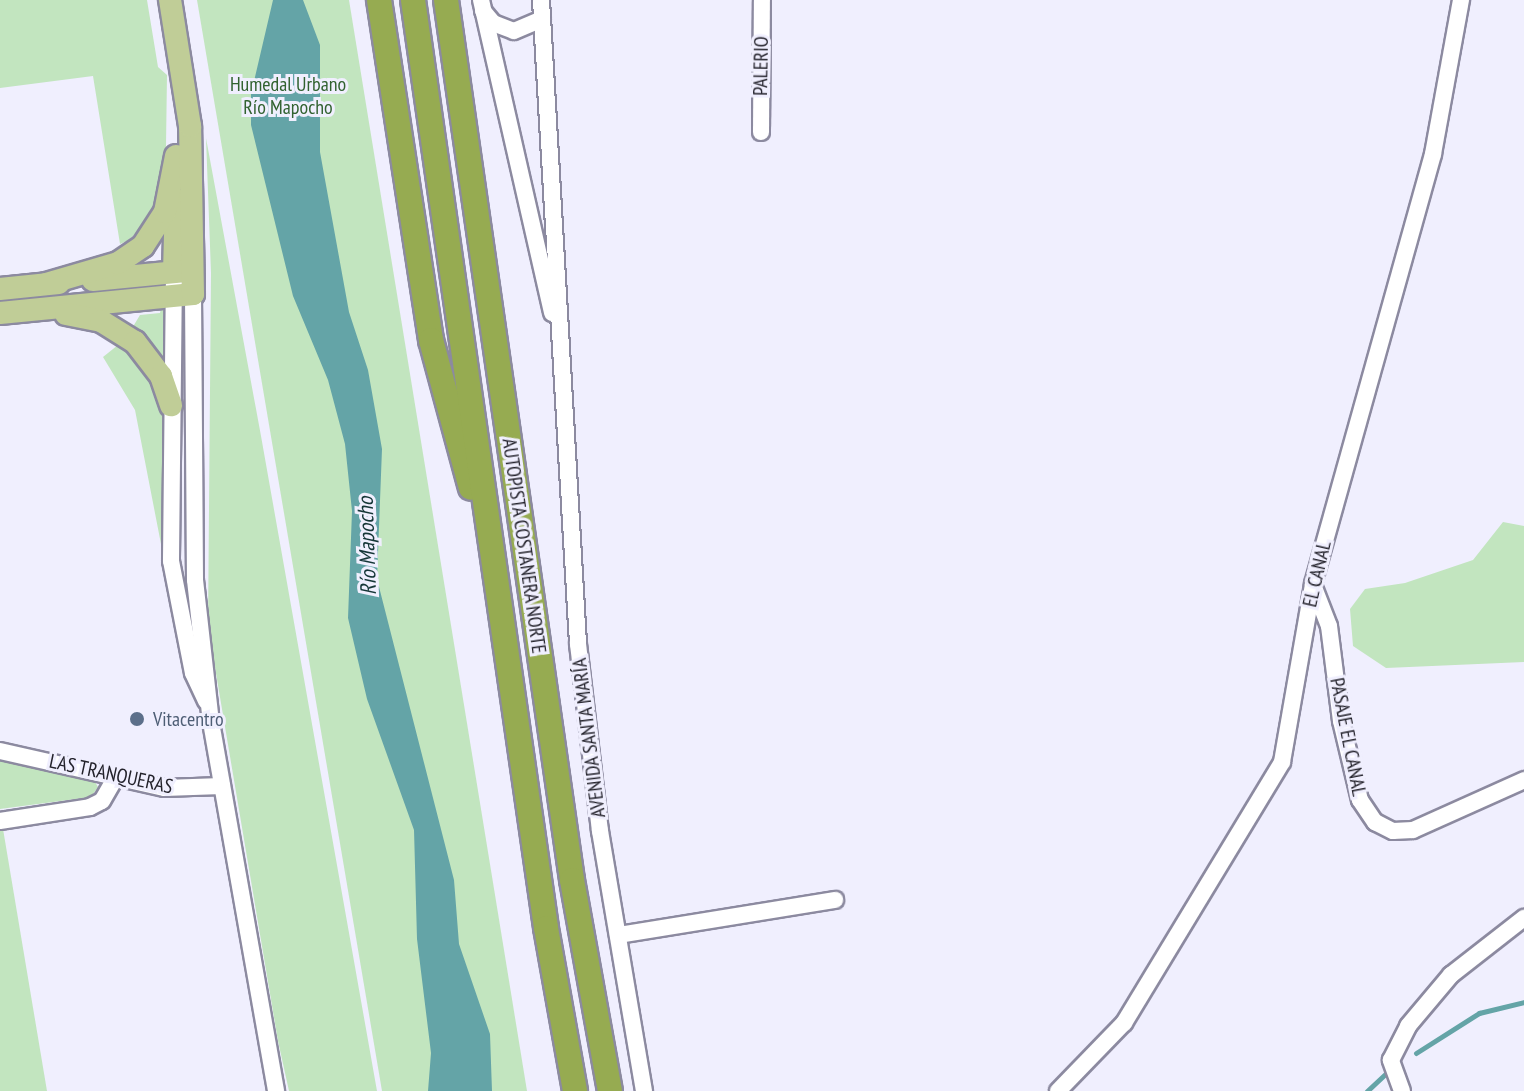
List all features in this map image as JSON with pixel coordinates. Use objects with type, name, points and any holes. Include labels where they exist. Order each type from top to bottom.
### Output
[{"type":"highway","points":[[379,0],[431,340],[492,547]]},
{"type":"highway","name":"AUTOPISTA COSTANERA NORTE","points":[[413,0],[546,928],[575,1091]]},
{"type":"highway","name":"AUTOPISTA COSTANERA NORTE","points":[[446,0],[572,880],[610,1091]]},
{"type":"main road","points":[[0,313],[183,295],[190,126],[170,0]]},
{"type":"main road","points":[[180,71],[176,156],[184,271]]},
{"type":"main road","points":[[46,284],[118,263],[143,246],[165,212],[176,156]]},
{"type":"main road","points":[[0,289],[184,271]]},
{"type":"main road","points":[[29,310],[101,321],[124,333],[154,364],[171,405]]},
{"type":"street","name":"AVENIDA SANTA MARÍA","points":[[541,0],[578,644],[618,935],[644,1091]]},
{"type":"street","name":"PALERIO","points":[[761,132],[762,0]]},
{"type":"street","name":"EL CANAL","points":[[1058,1091],[1124,1023],[1269,789],[1291,728],[1313,584],[1433,154],[1461,0]]},
{"type":"street","name":"AVENIDA SANTA MARÍA","points":[[482,5],[543,264],[563,382]]},
{"type":"street","points":[[482,5],[493,23],[514,31],[542,19]]},
{"type":"street","points":[[183,295],[171,405],[171,561],[193,673],[209,706]]},
{"type":"street","points":[[183,295],[192,551],[209,706],[276,1091]]},
{"type":"street","name":"PASAJE EL CANAL","points":[[1313,584],[1329,626],[1341,721],[1360,800],[1375,822],[1393,831],[1413,830],[1524,780]]},
{"type":"street","name":"LAS TRANQUERAS","points":[[0,751],[164,788],[222,786]]},
{"type":"street","points":[[0,821],[90,807],[102,801],[116,777]]},
{"type":"street","points":[[618,935],[835,900]]},
{"type":"street","points":[[1402,1091],[1391,1060],[1408,1026],[1451,975],[1524,918]]},
{"type":"green space","points":[[0,0],[147,0],[158,67],[167,75],[166,146],[156,202],[146,225],[127,241],[120,244],[93,76],[0,88]]},
{"type":"green space","name":"Humedal Urbano Río Mapocho","points":[[197,0],[349,0],[527,1091],[382,1091]]},
{"type":"green space","points":[[206,138],[377,1091],[289,1091],[278,1041],[208,626],[211,273]]},
{"type":"green space","points":[[161,308],[168,308],[168,367],[156,348],[131,330],[140,315],[160,313]]},
{"type":"green space","points":[[123,341],[140,353],[168,411],[167,575],[135,410],[103,357]]},
{"type":"green space","points":[[1503,522],[1524,526],[1524,662],[1386,668],[1353,646],[1350,609],[1365,589],[1405,583],[1473,560]]},
{"type":"green space","points":[[0,760],[95,782],[98,787],[91,797],[0,809]]},
{"type":"green space","points":[[0,811],[47,1091],[0,1091]]},
{"type":"water","name":"Río Mapocho","points":[[273,0],[303,0],[320,45],[320,152],[349,312],[368,370],[382,449],[377,579],[454,880],[459,944],[490,1034],[492,1091],[428,1091],[431,1053],[417,939],[414,830],[367,699],[348,618],[352,511],[345,444],[328,380],[293,296],[251,125],[251,94]]},
{"type":"waterway","points":[[1416,1053],[1479,1013],[1524,1002]]},
{"type":"waterway","points":[[1367,1091],[1386,1073]]},
{"type":"place","name":"Vitacentro","points":[[137,719]]}]
